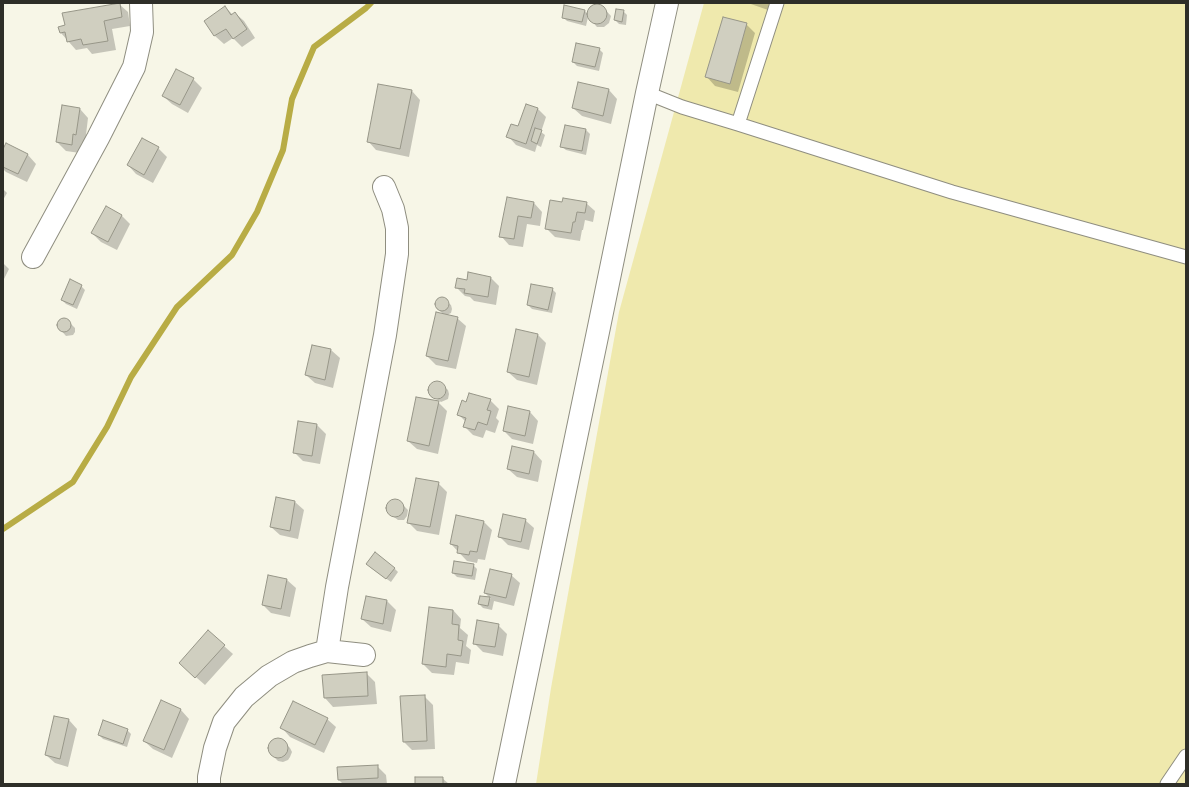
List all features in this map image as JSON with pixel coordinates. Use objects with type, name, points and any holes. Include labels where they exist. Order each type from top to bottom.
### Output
[{"type":"street","points":[[33,257],[98,138],[134,67],[142,32],[140,3]]},
{"type":"street","points":[[504,784],[667,3]]},
{"type":"street","points":[[327,652],[337,587],[385,335],[397,254],[397,228],[393,209],[384,187]]},
{"type":"street","points":[[209,784],[214,748],[224,722],[244,697],[269,676],[293,662],[327,652],[364,655]]},
{"type":"lane","points":[[738,124],[777,3]]},
{"type":"lane","points":[[647,93],[682,107],[952,192],[1186,257]]},
{"type":"lane","points":[[1167,784],[1186,756]]},
{"type":"shaded area","points":[[704,3],[1186,3],[1186,784],[536,784],[551,688],[619,312]]},
{"type":"building","points":[[120,3],[122,17],[104,21],[108,41],[83,45],[81,39],[67,42],[65,32],[60,33],[58,27],[65,25],[62,13]]},
{"type":"building","points":[[597,4],[604,7],[607,14],[604,21],[597,24],[590,21],[587,14],[590,7]]},
{"type":"building","points":[[564,5],[585,10],[582,22],[562,18]]},
{"type":"building","points":[[225,6],[231,15],[235,12],[247,29],[233,39],[226,29],[214,36],[204,21]]},
{"type":"building","points":[[616,9],[624,10],[622,22],[614,20]]},
{"type":"building","points":[[723,17],[747,23],[730,84],[705,77]]},
{"type":"building","points":[[576,43],[600,48],[595,67],[572,62]]},
{"type":"building","points":[[176,69],[194,78],[180,105],[162,96]]},
{"type":"building","points":[[578,82],[609,89],[603,116],[572,108]]},
{"type":"building","points":[[378,84],[412,90],[400,149],[367,142]]},
{"type":"building","points":[[526,104],[538,108],[526,144],[506,137],[511,124],[518,126]]},
{"type":"building","points":[[62,105],[80,108],[76,135],[73,134],[72,145],[56,142]]},
{"type":"building","points":[[565,125],[586,129],[582,151],[560,147]]},
{"type":"building","points":[[535,128],[542,130],[537,144],[531,141]]},
{"type":"building","points":[[142,138],[159,147],[144,175],[127,165]]},
{"type":"building","points":[[6,143],[28,154],[18,174],[3,167],[3,149]]},
{"type":"building","points":[[507,197],[534,202],[531,218],[518,216],[514,239],[499,237]]},
{"type":"building","points":[[563,198],[587,202],[585,213],[577,212],[571,233],[545,229],[550,200],[562,202]]},
{"type":"building","points":[[106,206],[122,215],[108,242],[91,233]]},
{"type":"building","points":[[468,272],[491,277],[488,297],[464,293],[465,289],[455,288],[457,278],[467,280]]},
{"type":"building","points":[[70,279],[82,285],[73,305],[61,300]]},
{"type":"building","points":[[531,284],[553,288],[548,310],[527,305]]},
{"type":"building","points":[[442,297],[447,299],[449,304],[447,309],[442,311],[437,309],[435,304],[437,299]]},
{"type":"building","points":[[436,312],[458,317],[448,361],[426,356]]},
{"type":"building","points":[[61,318],[67,318],[71,322],[71,328],[67,332],[61,332],[57,328],[57,322]]},
{"type":"building","points":[[516,329],[538,334],[529,377],[507,372]]},
{"type":"building","points":[[312,345],[331,349],[325,380],[305,375]]},
{"type":"building","points":[[437,381],[443,384],[446,390],[443,396],[437,399],[431,396],[428,390],[431,384]]},
{"type":"building","points":[[469,393],[491,399],[487,410],[491,411],[487,425],[478,422],[475,430],[463,427],[466,418],[457,415],[462,400],[466,402]]},
{"type":"building","points":[[416,397],[439,401],[429,446],[407,441]]},
{"type":"building","points":[[508,406],[530,411],[525,436],[503,431]]},
{"type":"building","points":[[298,421],[317,424],[312,456],[293,453]]},
{"type":"building","points":[[512,446],[534,451],[529,474],[507,469]]},
{"type":"building","points":[[416,478],[439,482],[430,527],[407,523]]},
{"type":"building","points":[[276,497],[295,501],[290,531],[270,527]]},
{"type":"building","points":[[395,499],[401,502],[404,508],[401,514],[395,517],[389,514],[386,508],[389,502]]},
{"type":"building","points":[[503,514],[526,519],[521,542],[498,537]]},
{"type":"building","points":[[456,515],[484,521],[477,552],[470,551],[469,555],[457,553],[458,546],[450,544]]},
{"type":"building","points":[[375,552],[395,568],[386,579],[366,564]]},
{"type":"building","points":[[454,561],[474,564],[472,576],[452,573]]},
{"type":"building","points":[[490,569],[512,574],[506,598],[484,593]]},
{"type":"building","points":[[268,575],[287,579],[281,609],[262,605]]},
{"type":"building","points":[[366,596],[387,600],[383,624],[361,619]]},
{"type":"building","points":[[480,596],[490,597],[488,606],[478,604]]},
{"type":"building","points":[[429,607],[453,610],[452,624],[459,625],[458,640],[463,641],[461,656],[447,654],[446,667],[422,664]]},
{"type":"building","points":[[477,620],[499,624],[495,647],[473,644]]},
{"type":"building","points":[[208,630],[225,645],[195,678],[179,663]]},
{"type":"building","points":[[367,672],[368,696],[324,698],[322,675]]},
{"type":"building","points":[[425,695],[427,741],[403,742],[400,696]]},
{"type":"building","points":[[161,700],[181,709],[164,750],[143,741]]},
{"type":"building","points":[[293,701],[328,718],[315,745],[280,728]]},
{"type":"building","points":[[54,716],[69,719],[60,759],[45,755]]},
{"type":"building","points":[[103,720],[128,729],[123,744],[98,735]]},
{"type":"building","points":[[278,738],[285,741],[288,748],[285,755],[278,758],[271,755],[268,748],[271,741]]},
{"type":"building","points":[[378,765],[378,778],[338,780],[337,767]]},
{"type":"building","points":[[415,777],[443,777],[443,784],[415,784]]},
{"type":"waterway","points":[[3,529],[73,482],[107,427],[131,377],[177,307],[232,255],[257,212],[283,150],[292,99],[314,47],[371,3]]}]
